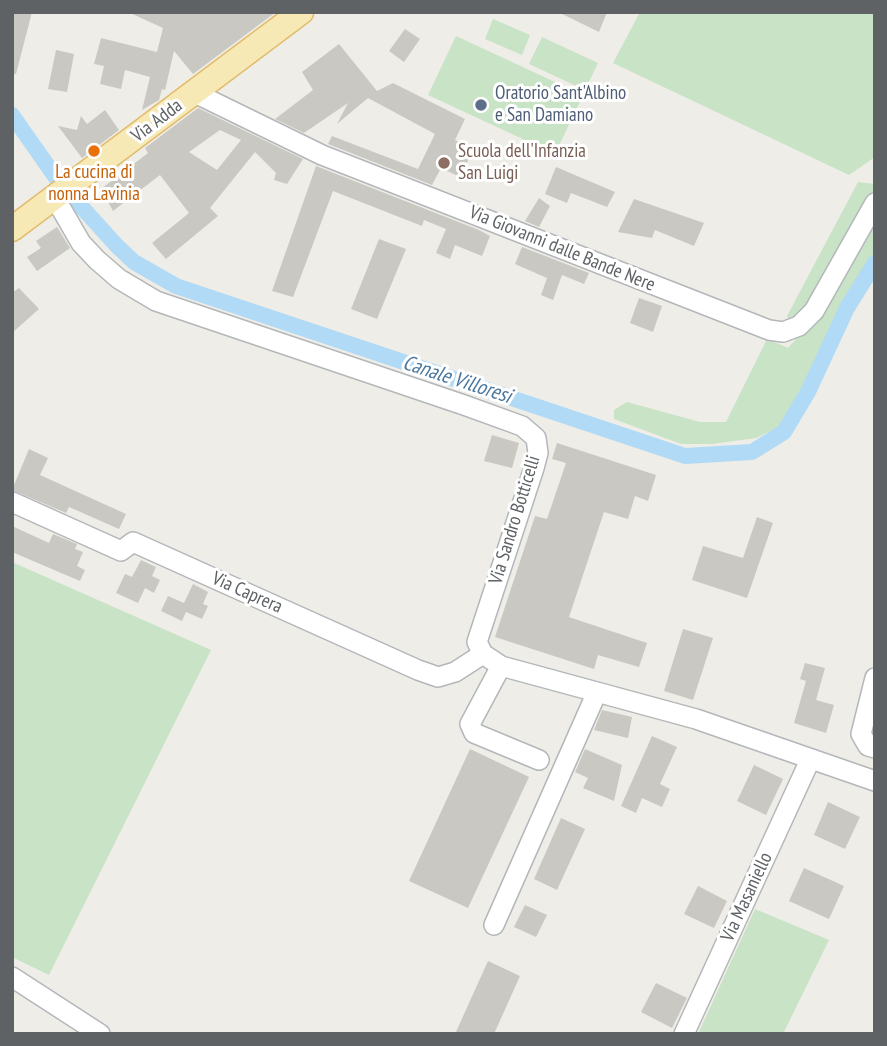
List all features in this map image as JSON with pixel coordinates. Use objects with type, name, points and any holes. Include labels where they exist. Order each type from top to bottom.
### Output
[{"type":"main road","name":"Via Adda","points":[[12,229],[301,12]]},
{"type":"street","name":"Via Giovanni dalle Bande Nere","points":[[195,93],[322,155],[769,330],[783,332],[799,326],[814,311],[875,203]]},
{"type":"street","name":"Via Sandro Botticelli","points":[[59,195],[81,243],[119,279],[156,301],[464,405],[522,426],[536,438],[538,453],[534,468],[477,642],[483,654]]},
{"type":"street","name":"Via Caprera","points":[[12,502],[121,551],[133,542],[438,677],[455,672],[483,654]]},
{"type":"street","points":[[483,654],[501,666],[696,719],[875,781]]},
{"type":"street","points":[[501,666],[470,724],[474,733],[540,760]]},
{"type":"street","points":[[875,678],[862,734],[868,746],[875,748]]},
{"type":"street","points":[[494,925],[597,692]]},
{"type":"street","name":"Via Masaniello","points":[[684,1034],[810,760]]},
{"type":"street","points":[[12,977],[100,1034]]},
{"type":"green space","points":[[640,12],[875,12],[875,157],[849,175],[613,63]]},
{"type":"green space","points":[[493,19],[530,35],[522,55],[485,39]]},
{"type":"green space","points":[[456,36],[583,95],[555,154],[428,95]]},
{"type":"green space","points":[[542,37],[598,63],[585,90],[529,64]]},
{"type":"green space","points":[[858,182],[875,184],[875,253],[793,408],[777,428],[756,438],[712,444],[681,444],[614,419],[614,410],[627,402],[700,422],[726,422],[767,339],[788,348],[796,339],[787,316]]},
{"type":"green space","points":[[12,562],[211,650],[49,975],[12,957]]},
{"type":"green space","points":[[755,909],[829,940],[783,1034],[698,1034]]},
{"type":"building","points":[[12,12],[32,12],[16,74],[12,74]]},
{"type":"building","points":[[128,12],[276,12],[193,74],[174,51],[165,90],[162,89],[159,100],[142,110],[150,77],[125,70],[121,89],[100,84],[104,66],[94,64],[101,38],[157,52],[163,28]]},
{"type":"building","points":[[558,12],[607,12],[599,32]]},
{"type":"building","points":[[405,29],[420,39],[404,62],[389,51]]},
{"type":"building","points":[[339,44],[377,91],[393,83],[465,119],[455,140],[474,148],[460,177],[441,168],[432,185],[328,144],[332,136],[418,169],[435,134],[368,98],[337,124],[348,103],[304,133],[275,119],[313,90],[302,72]]},
{"type":"building","points":[[56,50],[74,54],[67,92],[48,89]]},
{"type":"building","points":[[198,108],[303,159],[287,184],[274,180],[276,173],[255,152],[210,208],[218,216],[166,259],[152,243],[189,213],[160,175],[113,211],[101,189],[148,153],[145,148]],"holes":[[[220,130],[241,140],[217,170],[189,152]]]},
{"type":"building","points":[[105,110],[119,130],[82,158],[58,126],[77,130],[81,116],[87,124]]},
{"type":"building","points":[[316,166],[479,230],[490,236],[482,256],[455,245],[450,259],[436,253],[446,229],[424,220],[422,226],[333,191],[293,297],[272,291]]},
{"type":"building","points":[[556,167],[615,192],[607,207],[571,193],[567,203],[545,194]]},
{"type":"building","points":[[539,198],[550,206],[539,227],[525,221]]},
{"type":"building","points":[[634,199],[704,223],[694,246],[655,230],[652,238],[618,232]]},
{"type":"building","points":[[57,227],[70,248],[37,271],[27,257],[41,248],[36,241]]},
{"type":"building","points":[[379,239],[406,249],[377,319],[351,309]]},
{"type":"building","points":[[522,247],[589,273],[584,284],[562,275],[553,300],[541,295],[547,278],[515,264]]},
{"type":"building","points":[[19,288],[39,309],[12,333],[12,293]]},
{"type":"building","points":[[639,298],[662,306],[653,332],[630,323]]},
{"type":"building","points":[[492,435],[519,443],[512,468],[484,461]]},
{"type":"building","points":[[557,443],[656,475],[648,501],[635,496],[628,519],[604,512],[569,617],[647,643],[639,667],[598,655],[594,669],[495,637],[535,516],[547,519],[566,463],[552,459]]},
{"type":"building","points":[[29,449],[48,458],[40,475],[126,514],[119,529],[69,507],[66,513],[12,490]]},
{"type":"building","points":[[757,517],[773,523],[747,598],[692,580],[703,546],[743,558]]},
{"type":"building","points":[[12,526],[49,543],[53,534],[77,544],[75,549],[83,552],[77,566],[85,570],[80,581],[12,552]]},
{"type":"building","points":[[141,560],[156,567],[152,576],[160,580],[154,593],[145,588],[138,603],[116,593],[125,574],[132,577]]},
{"type":"building","points":[[193,584],[208,592],[203,604],[208,606],[202,619],[186,612],[182,621],[161,611],[168,596],[184,603]]},
{"type":"building","points":[[683,629],[713,638],[693,700],[664,691]]},
{"type":"building","points":[[805,663],[825,668],[816,700],[834,705],[826,733],[794,723],[806,681],[800,679]]},
{"type":"building","points":[[602,710],[632,717],[628,738],[594,730]]},
{"type":"building","points":[[652,736],[677,747],[660,784],[670,789],[662,807],[642,798],[636,813],[621,806]]},
{"type":"building","points":[[470,749],[529,777],[468,908],[409,881]]},
{"type":"building","points":[[585,749],[622,765],[614,801],[583,788],[588,778],[575,772]]},
{"type":"building","points":[[754,765],[783,779],[766,815],[737,801]]},
{"type":"building","points":[[828,802],[860,817],[845,849],[814,835]]},
{"type":"building","points":[[561,818],[585,829],[557,890],[534,879]]},
{"type":"building","points":[[804,868],[844,886],[829,919],[789,901]]},
{"type":"building","points":[[698,886],[727,901],[714,928],[684,914]]},
{"type":"building","points":[[525,905],[547,915],[536,937],[514,927]]},
{"type":"building","points":[[488,961],[520,976],[494,1034],[455,1034]]},
{"type":"building","points":[[656,983],[687,998],[672,1028],[641,1012]]},
{"type":"waterway","name":"Canale Villoresi","points":[[12,115],[59,182],[117,246],[134,262],[176,286],[685,456],[752,452],[784,432],[808,392],[847,308],[875,263]]},
{"type":"place","name":"Oratorio Sant'Albino e San Damiano","points":[[481,105]]},
{"type":"place","name":"La cucina di nonna Lavinia","points":[[94,151]]},
{"type":"place","name":"Scuola dell'Infanzia San Luigi","points":[[444,163]]}]
